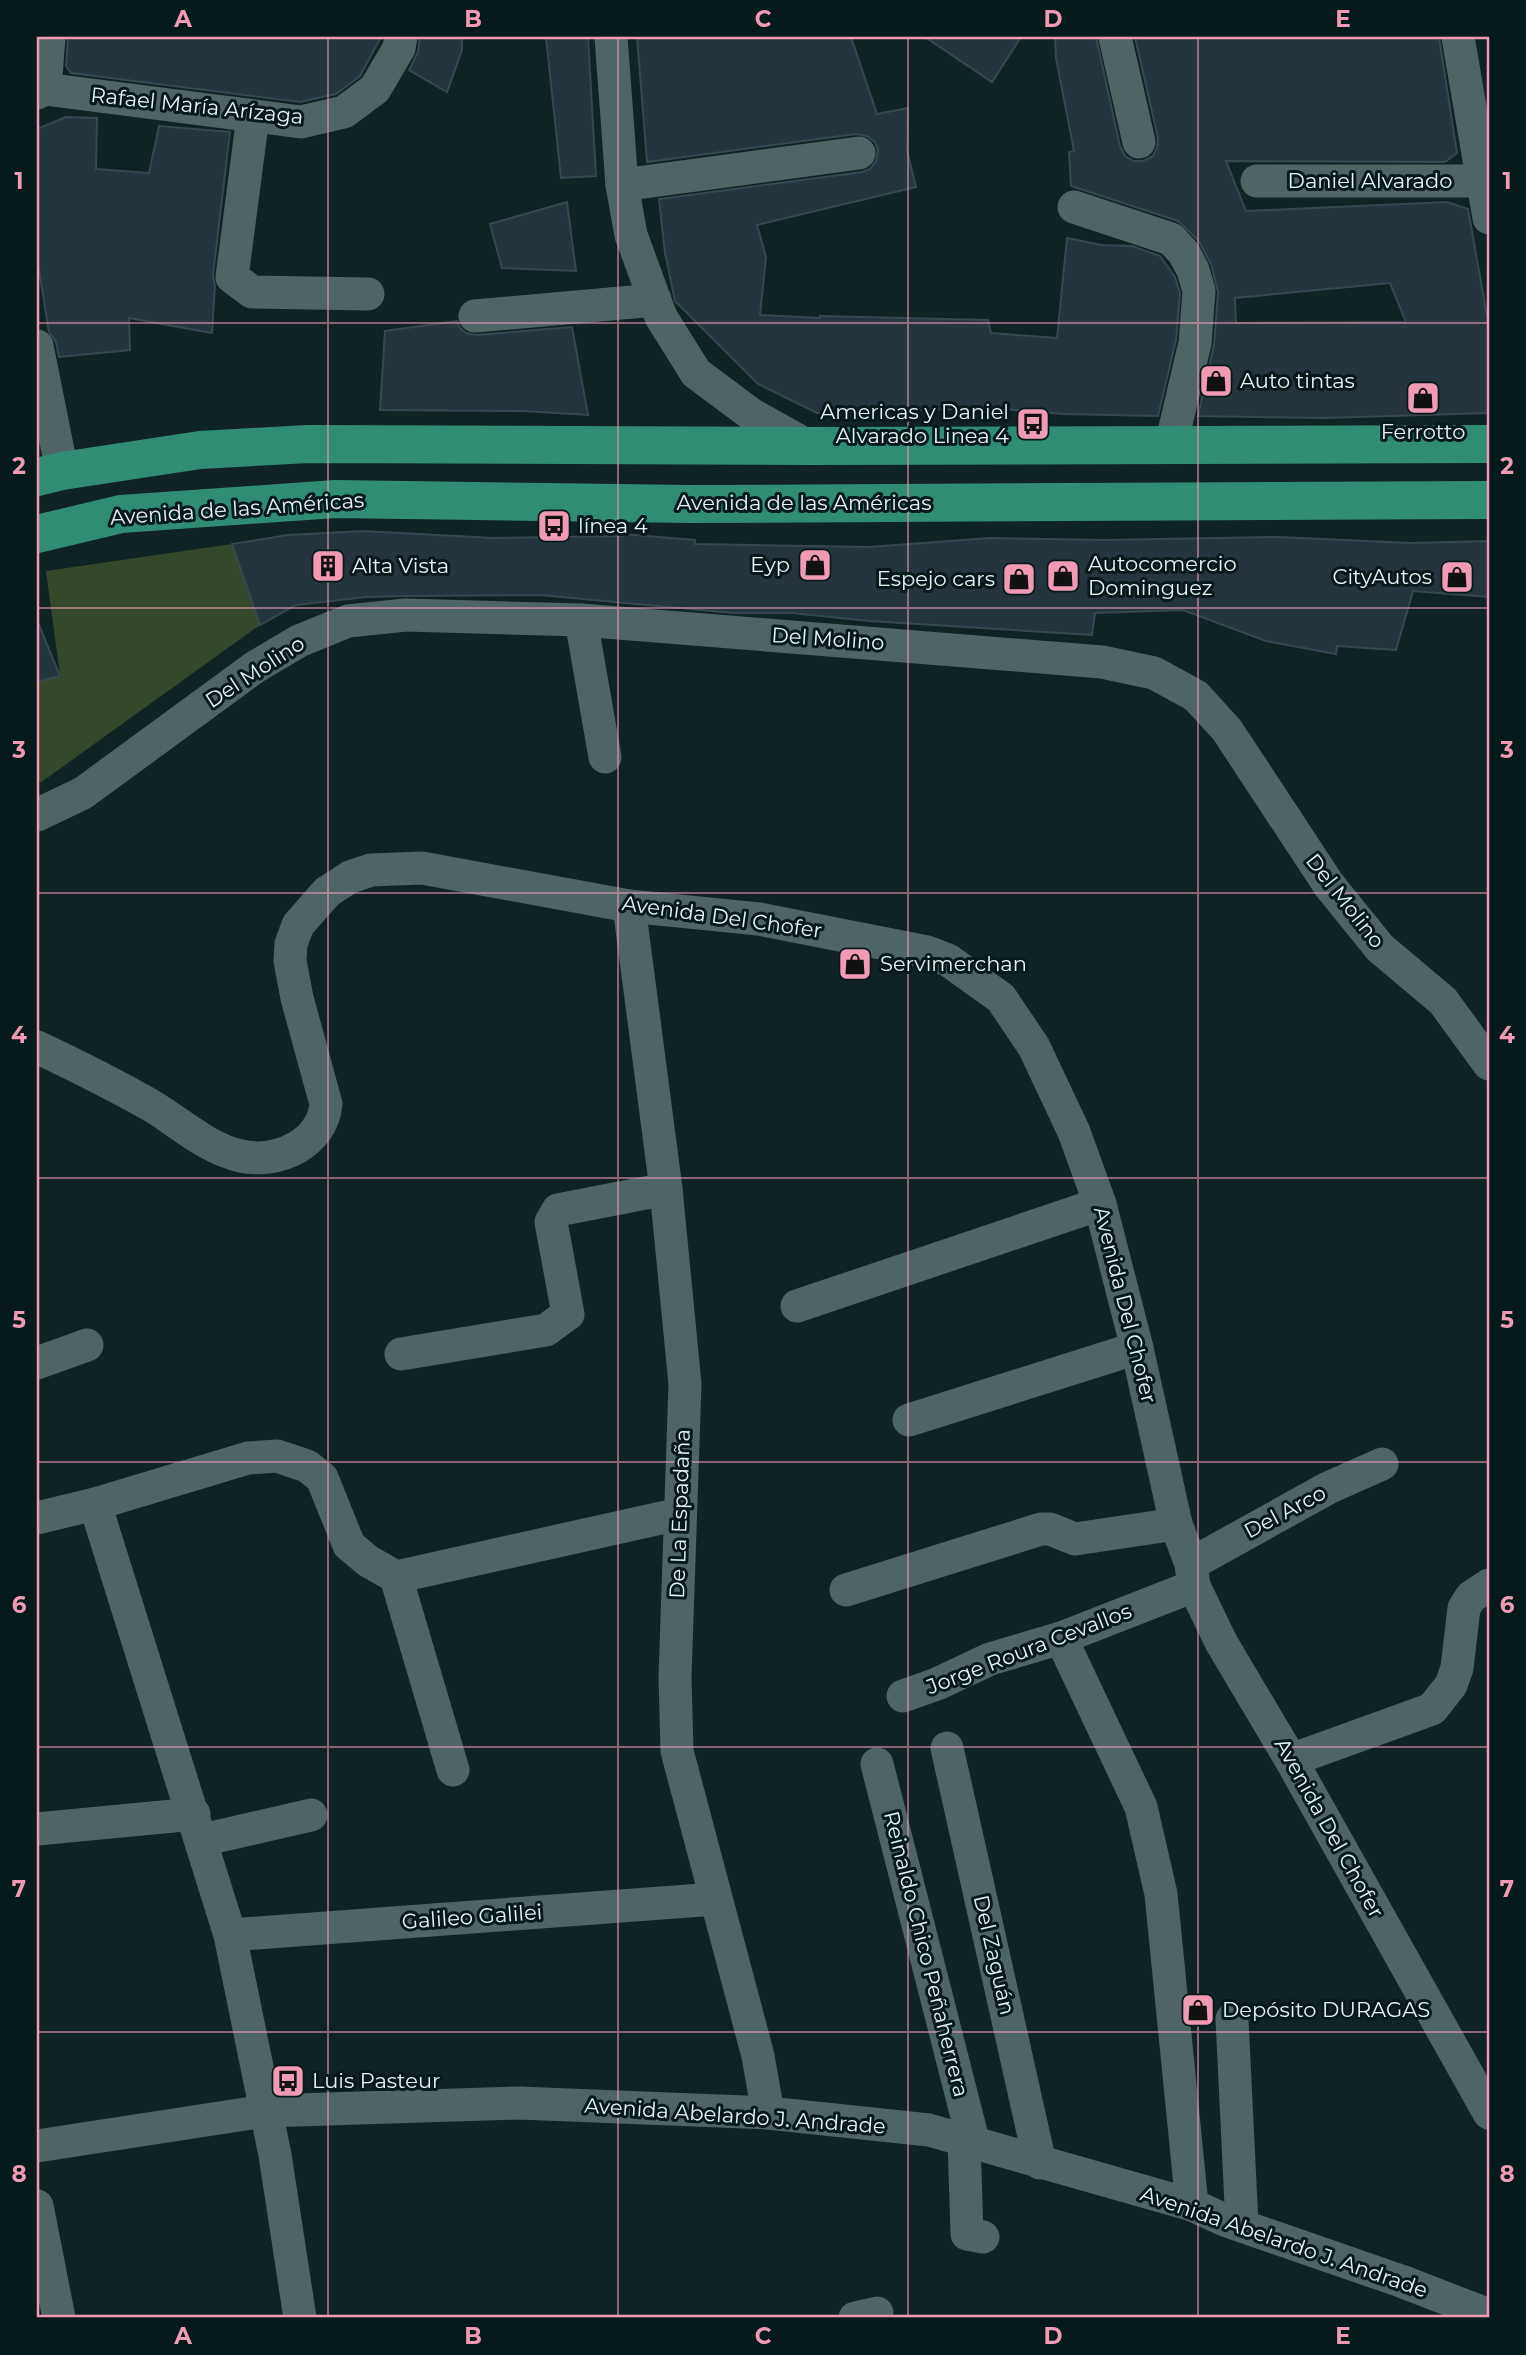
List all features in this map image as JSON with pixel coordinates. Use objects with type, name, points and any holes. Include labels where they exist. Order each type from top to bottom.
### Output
[{"type":"main road","points":[[49,474],[200,450],[307,444],[1489,444]]},
{"type":"main road","name":"Avenida de las Américas","points":[[37,534],[121,514],[335,499],[690,504],[1489,500]]},
{"type":"street","points":[[41,91],[49,37]]},
{"type":"street","name":"Rafael María Arízaga","points":[[41,91],[301,122],[344,112],[375,89],[399,48],[401,37]]},
{"type":"street","points":[[611,37],[621,185],[631,235],[661,317],[696,373],[751,414],[808,446]]},
{"type":"street","points":[[1115,37],[1139,142]]},
{"type":"street","name":"Daniel Alvarado","points":[[1458,37],[1489,218]]},
{"type":"street","points":[[254,116],[232,277],[252,292],[368,294]]},
{"type":"street","points":[[621,185],[859,153]]},
{"type":"street","name":"Daniel Alvarado","points":[[1257,181],[1482,181]]},
{"type":"street","points":[[1074,207],[1171,239],[1184,253],[1193,270],[1199,291],[1195,343],[1171,444]]},
{"type":"street","points":[[475,316],[655,300]]},
{"type":"street","points":[[37,346],[49,474]]},
{"type":"street","name":"Del Molino","points":[[37,815],[83,793],[255,667],[299,641],[348,621],[405,615],[581,620],[1102,662],[1154,673],[1196,696],[1227,730],[1329,885],[1380,948],[1443,1001],[1489,1064]]},
{"type":"street","points":[[581,620],[605,757]]},
{"type":"street","name":"Avenida Del Chofer","points":[[37,1047],[151,1106],[218,1148],[241,1156],[260,1158],[291,1152],[306,1142],[318,1129],[325,1116],[326,1104],[296,998],[290,961],[291,944],[298,925],[327,892],[350,877],[372,870],[422,868],[629,906],[759,919],[927,952],[968,972],[1001,998],[1034,1046],[1074,1132],[1100,1203],[1137,1348],[1176,1524],[1193,1575],[1221,1642],[1291,1760],[1489,2113]]},
{"type":"street","name":"De La Espadaña","points":[[629,906],[666,1189],[685,1384],[675,1677],[677,1751],[758,2056],[768,2113]]},
{"type":"street","points":[[401,1354],[546,1330],[559,1323],[568,1314],[551,1222],[558,1210],[666,1189]]},
{"type":"street","points":[[797,1306],[1100,1203]]},
{"type":"street","points":[[37,1363],[87,1345]]},
{"type":"street","points":[[909,1420],[1137,1348]]},
{"type":"street","points":[[37,1518],[95,1504],[248,1458],[277,1456],[307,1466],[322,1478],[349,1545],[368,1561],[396,1577],[679,1514]]},
{"type":"street","name":"Del Arco","points":[[1193,1575],[1328,1488],[1381,1464]]},
{"type":"street","points":[[95,1504],[230,1935],[275,2155],[295,2317]]},
{"type":"street","points":[[846,1590],[1041,1529],[1050,1529],[1074,1539],[1176,1524]]},
{"type":"street","name":"Jorge Roura Cevallos","points":[[903,1696],[937,1684],[990,1659],[1060,1639],[1193,1575]]},
{"type":"street","points":[[396,1577],[453,1770]]},
{"type":"street","points":[[1291,1760],[1432,1709],[1451,1685],[1454,1676],[1464,1608],[1471,1597],[1489,1585]]},
{"type":"street","points":[[1060,1639],[1141,1807],[1148,1829],[1161,1894],[1192,2206]]},
{"type":"street","name":"Del Zaguán","points":[[947,1748],[1040,2163]]},
{"type":"street","name":"Reinaldo Chico Peñaherrera","points":[[877,1764],[969,2142],[964,2191],[967,2234],[983,2237]]},
{"type":"street","points":[[37,1829],[198,1827],[311,1815]]},
{"type":"street","name":"Galileo Galilei","points":[[230,1935],[715,1899]]},
{"type":"street","points":[[1232,2019],[1242,2225]]},
{"type":"street","name":"Avenida Abelardo J. Andrade","points":[[37,2146],[55,2141],[265,2111],[519,2103],[768,2113],[929,2130],[1192,2206],[1489,2315]]},
{"type":"street","points":[[37,2206],[59,2318]]},
{"type":"green space","points":[[232,544],[260,625],[40,783],[37,776],[37,682],[60,675],[46,571]]},
{"type":"building","points":[[68,37],[381,37],[360,76],[336,94],[300,102],[71,73],[66,66]]},
{"type":"building","points":[[420,37],[462,37],[462,50],[447,92],[409,70],[418,52]]},
{"type":"building","points":[[546,37],[588,37],[596,176],[561,178]]},
{"type":"building","points":[[637,37],[851,37],[877,114],[908,108],[907,151],[916,187],[757,225],[766,257],[760,315],[988,320],[991,333],[1057,338],[1067,238],[1102,245],[1132,246],[1160,256],[1175,277],[1180,293],[1176,340],[1158,416],[1063,414],[991,408],[817,413],[758,384],[675,301],[665,253],[659,199],[862,172],[870,169],[876,161],[878,150],[875,142],[867,136],[856,134],[647,162]]},
{"type":"building","points":[[925,37],[1021,37],[992,82]]},
{"type":"building","points":[[1055,37],[1096,37],[1120,146],[1125,156],[1134,161],[1143,161],[1153,156],[1158,138],[1135,37],[1439,37],[1457,153],[1445,162],[1226,161],[1246,211],[1447,202],[1468,209],[1489,327],[1489,413],[1324,418],[1198,416],[1214,345],[1218,292],[1211,264],[1198,240],[1178,221],[1071,186],[1069,152],[1074,151],[1056,58]],"holes":[[[1390,283],[1406,322],[1236,323],[1235,298]]]},
{"type":"building","points":[[66,117],[97,118],[96,169],[149,173],[159,126],[230,132],[213,275],[215,286],[212,333],[129,318],[130,350],[59,357],[56,342],[49,332],[37,258],[37,129]]},
{"type":"building","points":[[567,202],[576,271],[502,268],[490,224]]},
{"type":"building","points":[[457,321],[466,333],[476,335],[572,327],[588,415],[523,411],[380,410],[385,331]]},
{"type":"building","points":[[363,531],[493,538],[622,534],[695,540],[695,544],[869,547],[990,538],[1105,540],[1279,537],[1410,543],[1489,541],[1489,597],[1413,591],[1396,650],[1337,646],[1336,654],[1266,641],[1183,610],[1095,613],[1092,635],[869,621],[792,613],[733,613],[540,595],[406,596],[366,597],[296,605],[260,625],[232,544],[288,535]]},
{"type":"building","points":[[37,620],[60,676],[37,682]]},
{"type":"place","name":"Auto tintas","points":[[1216,381]]},
{"type":"place","name":"Ferrotto","points":[[1423,398]]},
{"type":"place","name":"Americas y Daniel Alvarado Linea 4","points":[[1033,424]]},
{"type":"place","name":"línea 4","points":[[554,526]]},
{"type":"place","name":"Eyp","points":[[815,565]]},
{"type":"place","name":"Alta Vista","points":[[328,566]]},
{"type":"place","name":"Autocomercio Dominguez","points":[[1063,576]]},
{"type":"place","name":"CityAutos","points":[[1457,577]]},
{"type":"place","name":"Espejo cars","points":[[1019,579]]},
{"type":"place","name":"Servimerchan","points":[[855,964]]},
{"type":"place","name":"Depósito DURAGAS","points":[[1198,2010]]},
{"type":"place","name":"Luis Pasteur","points":[[288,2081]]}]
